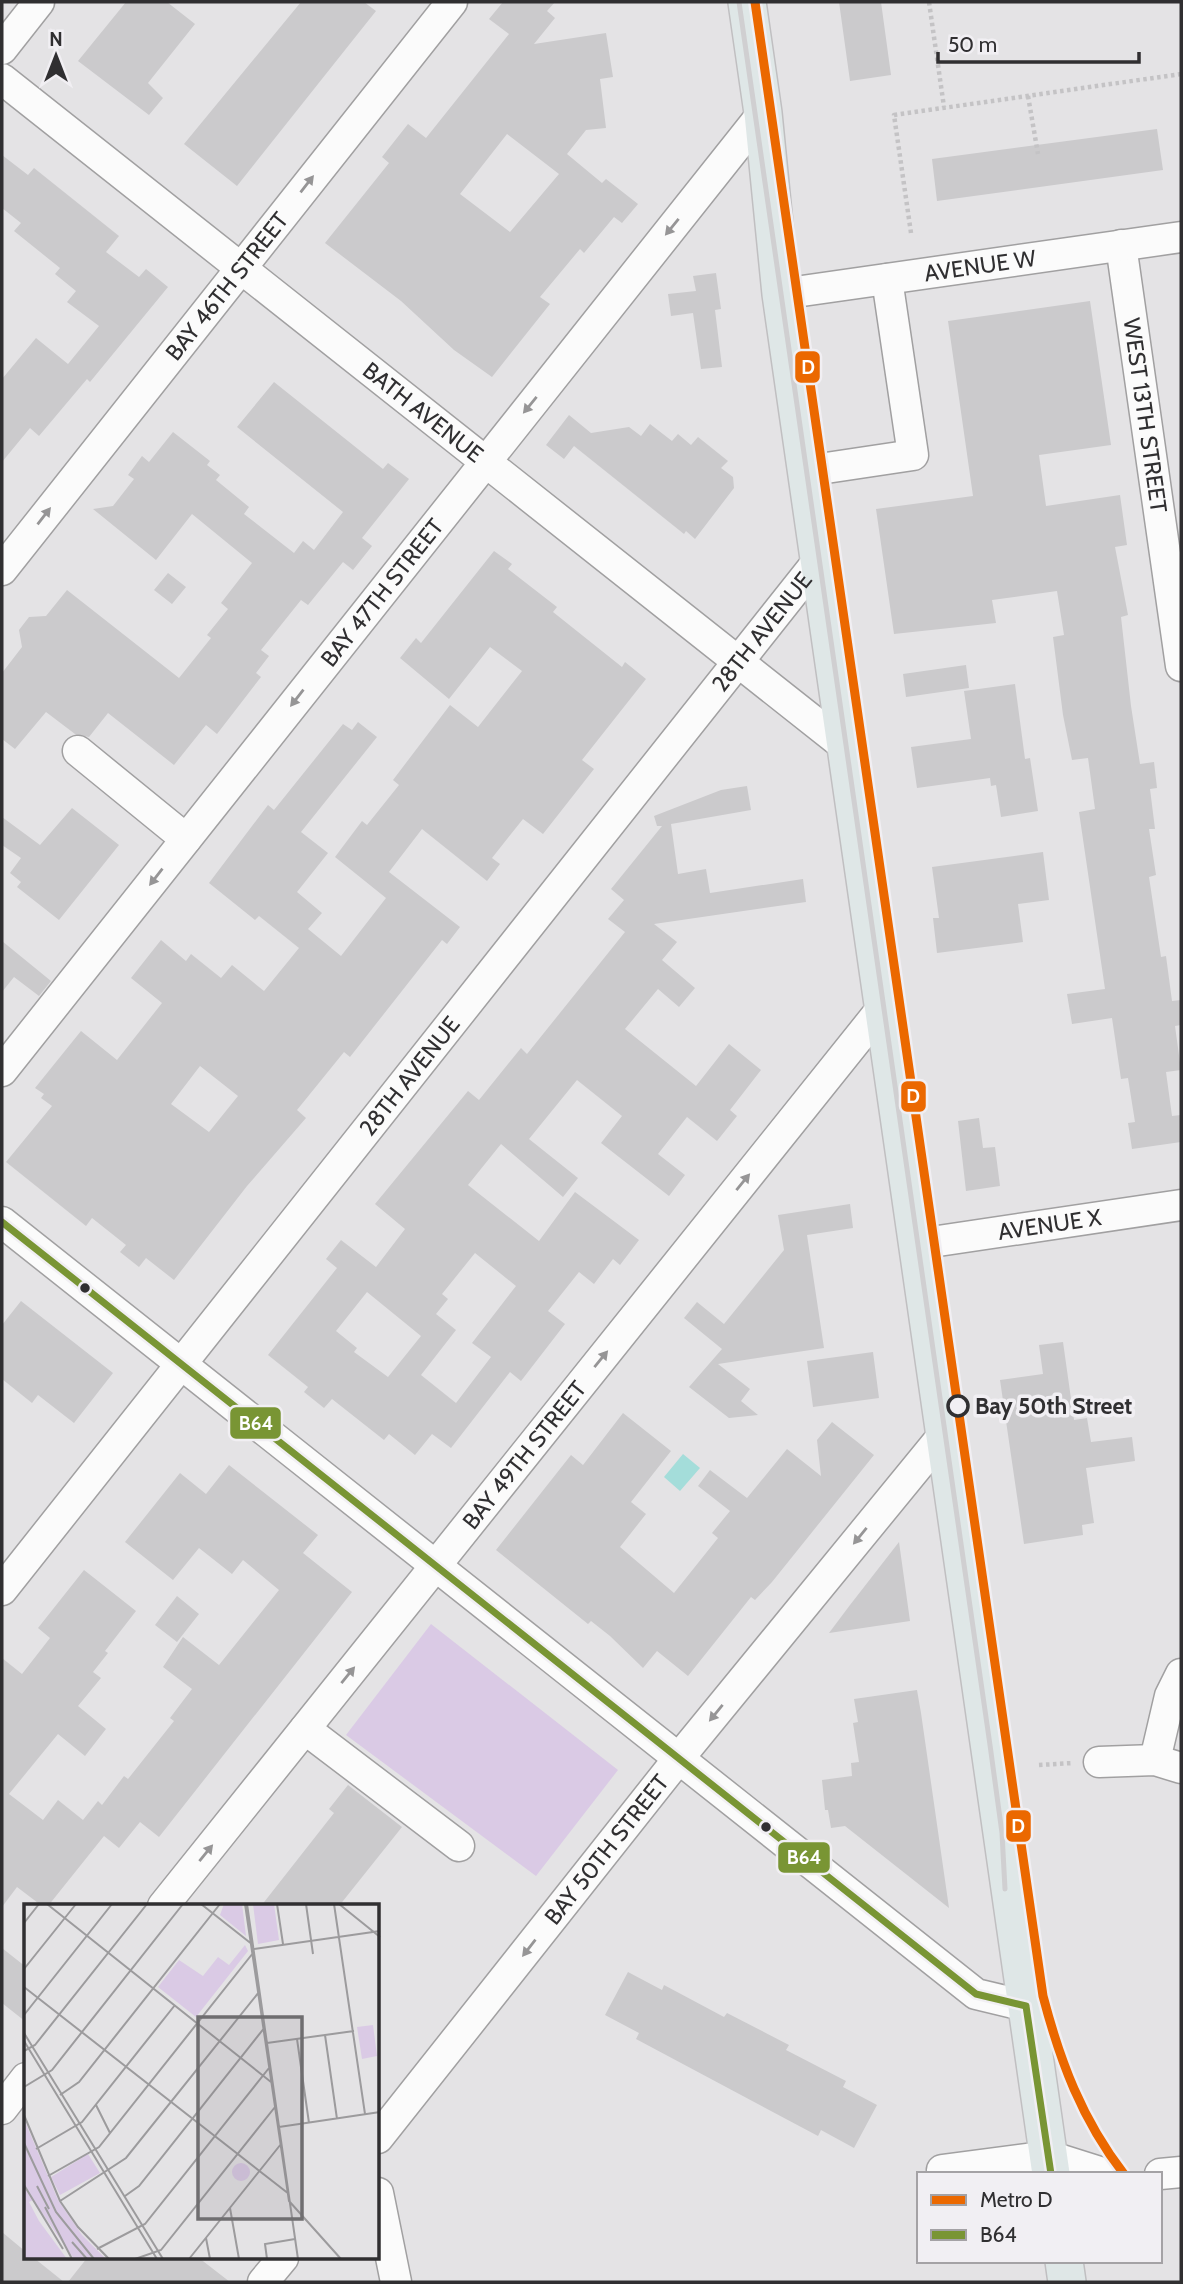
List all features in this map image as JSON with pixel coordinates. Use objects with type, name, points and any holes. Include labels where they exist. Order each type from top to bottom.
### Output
[{"type":"main road","points":[[747,2],[763,113],[781,294],[818,561],[1050,2165]]},
{"type":"main road","points":[[1064,2263],[1067,2282]]},
{"type":"street","points":[[2,49],[39,2]]},
{"type":"street","name":"BAY 46TH STREET","points":[[2,569],[452,2]]},
{"type":"street","name":"BATH AVENUE","points":[[2,79],[846,747]]},
{"type":"street","name":"BAY 47TH STREET","points":[[2,1071],[763,113]]},
{"type":"street","name":"AVENUE W","points":[[781,294],[1181,237]]},
{"type":"street","name":"WEST 13TH STREET","points":[[1121,245],[1181,666]]},
{"type":"street","points":[[806,471],[913,455],[887,279]]},
{"type":"street","name":"28TH AVENUE","points":[[2,1590],[818,561]]},
{"type":"street","points":[[78,751],[186,839]]},
{"type":"street","name":"BAY 49TH STREET","points":[[165,1904],[884,1006]]},
{"type":"street","name":"AVENUE X","points":[[918,1244],[1181,1205]]},
{"type":"street","points":[[2,1222],[976,1994],[1026,2006]]},
{"type":"street","name":"BAY 50TH STREET","points":[[380,2135],[679,1758],[945,1433]]},
{"type":"street","points":[[1099,1762],[1168,1764],[1170,1696],[1181,1674]]},
{"type":"street","points":[[305,1729],[459,1846]]},
{"type":"street","points":[[2,2109],[24,2081]]},
{"type":"street","points":[[942,2170],[1050,2165],[1094,2172]]},
{"type":"street","points":[[1162,2174],[1181,2172]]},
{"type":"street","points":[[380,2203],[396,2282]]},
{"type":"street","points":[[263,2282],[281,2260]]},
{"type":"path","points":[[929,2],[944,107]]},
{"type":"path","points":[[911,233],[894,115],[1181,74]]},
{"type":"path","points":[[1028,96],[1038,154]]},
{"type":"shaded area","points":[[431,1624],[618,1770],[536,1876],[346,1735]]},
{"type":"water","points":[[683,1454],[700,1468],[680,1491],[664,1477]]},
{"type":"building","points":[[126,2],[167,2],[195,24],[148,83],[163,98],[149,115],[78,61]]},
{"type":"building","points":[[301,2],[364,2],[376,11],[237,186],[184,144]]},
{"type":"building","points":[[503,2],[555,2],[547,11],[555,18],[534,44],[606,33],[613,77],[600,79],[606,128],[586,130],[567,154],[602,183],[606,179],[638,204],[622,223],[614,217],[584,253],[580,249],[540,297],[550,304],[492,377],[454,350],[401,301],[325,243],[389,163],[382,157],[408,124],[426,138],[509,34],[489,19]],"holes":[[[507,134],[559,174],[510,232],[460,194]]]},
{"type":"building","points":[[839,2],[881,2],[891,75],[850,81]]},
{"type":"building","points":[[1157,129],[1163,170],[937,201],[932,159]]},
{"type":"building","points":[[2,155],[28,175],[34,168],[119,236],[106,252],[139,277],[146,269],[168,287],[90,382],[87,379],[39,436],[30,428],[2,462],[2,379],[36,338],[68,364],[99,326],[67,302],[76,291],[55,274],[60,268],[14,231],[21,223],[2,208]]},
{"type":"building","points":[[716,273],[721,309],[715,310],[722,367],[701,369],[693,313],[671,316],[668,294],[696,291],[693,276]]},
{"type":"building","points":[[1090,301],[1111,445],[1039,455],[1046,506],[1120,495],[1127,545],[1115,547],[1128,615],[1121,617],[1131,706],[1140,764],[1154,762],[1157,788],[1150,789],[1155,829],[1149,829],[1156,875],[1149,877],[1161,957],[1166,956],[1172,1001],[1181,1000],[1181,1025],[1175,1026],[1181,1070],[1166,1072],[1172,1116],[1181,1115],[1181,1142],[1132,1149],[1128,1123],[1135,1122],[1128,1078],[1121,1079],[1112,1018],[1072,1024],[1067,994],[1105,989],[1079,812],[1095,809],[1088,758],[1072,760],[1063,715],[1053,637],[1064,635],[1057,591],[992,600],[996,623],[894,634],[876,509],[973,496],[948,321]]},
{"type":"building","points":[[274,382],[383,469],[388,463],[409,479],[362,538],[372,546],[353,570],[343,562],[308,605],[301,600],[261,650],[269,656],[256,673],[261,677],[217,734],[206,725],[174,765],[108,713],[89,737],[75,734],[46,712],[15,749],[2,739],[2,673],[22,647],[19,630],[29,617],[46,616],[67,590],[179,678],[211,638],[207,635],[228,609],[221,603],[252,563],[192,514],[156,560],[93,509],[113,506],[134,479],[128,475],[142,456],[149,462],[173,432],[210,461],[207,465],[220,475],[216,480],[249,507],[244,514],[294,553],[303,541],[314,550],[343,512],[237,427]]},
{"type":"building","points":[[569,415],[591,433],[629,427],[641,436],[650,424],[672,441],[678,434],[691,445],[698,437],[728,461],[721,468],[733,477],[734,488],[695,539],[686,531],[684,534],[574,446],[564,459],[546,445]]},
{"type":"building","points":[[494,551],[512,564],[508,569],[557,607],[553,612],[622,667],[625,662],[646,679],[582,760],[594,769],[543,834],[523,819],[492,858],[500,864],[487,881],[422,829],[389,872],[460,927],[447,944],[442,940],[350,1057],[344,1052],[297,1110],[306,1118],[247,1186],[174,1280],[146,1258],[139,1267],[120,1252],[126,1245],[92,1218],[86,1226],[6,1162],[52,1106],[41,1098],[44,1094],[35,1088],[81,1031],[117,1060],[162,1003],[131,978],[161,940],[186,961],[191,954],[221,978],[232,965],[264,991],[299,948],[259,916],[255,920],[209,883],[268,805],[274,810],[343,724],[352,730],[358,722],[377,737],[301,832],[328,853],[297,892],[322,913],[308,929],[341,956],[386,898],[335,857],[362,821],[367,825],[399,785],[393,780],[450,705],[478,727],[522,671],[490,647],[449,699],[400,658],[416,638],[421,643]],"holes":[[[200,1066],[238,1096],[209,1132],[171,1104]]]},
{"type":"building","points":[[168,573],[186,587],[172,604],[154,590]]},
{"type":"building","points":[[966,665],[969,688],[906,697],[903,674]]},
{"type":"building","points":[[1015,684],[1025,759],[1030,758],[1038,811],[1001,817],[996,785],[991,786],[990,778],[917,788],[911,747],[971,739],[964,691]]},
{"type":"building","points":[[747,786],[751,810],[671,824],[678,874],[706,869],[710,893],[803,879],[806,902],[654,924],[677,942],[662,960],[695,988],[679,1007],[658,989],[625,1029],[696,1086],[729,1044],[761,1070],[730,1110],[737,1116],[717,1141],[687,1117],[658,1154],[685,1175],[669,1196],[601,1143],[622,1116],[577,1080],[529,1139],[578,1178],[563,1197],[501,1144],[468,1185],[539,1241],[575,1192],[639,1240],[620,1265],[613,1259],[594,1284],[579,1272],[548,1311],[565,1324],[521,1381],[510,1372],[451,1448],[432,1434],[415,1455],[389,1434],[384,1440],[332,1399],[324,1408],[304,1392],[308,1387],[268,1355],[337,1268],[326,1259],[341,1240],[376,1267],[405,1229],[375,1204],[468,1091],[479,1100],[521,1048],[527,1054],[625,932],[608,919],[624,900],[611,889],[662,826],[657,826],[654,816],[721,790]],"holes":[[[475,1253],[516,1286],[472,1343],[491,1357],[456,1403],[421,1375],[456,1330],[436,1314],[448,1299],[442,1294]],[[367,1292],[421,1336],[388,1377],[354,1352],[357,1348],[336,1331]]]},
{"type":"building","points":[[72,808],[119,845],[59,920],[17,887],[21,882],[10,873],[21,858],[2,845],[2,817],[40,845]]},
{"type":"building","points":[[1043,852],[1049,900],[1018,904],[1023,942],[937,953],[933,918],[939,918],[932,867]]},
{"type":"building","points":[[2,941],[51,981],[39,996],[14,977],[2,992]]},
{"type":"building","points":[[979,1118],[983,1148],[995,1147],[1000,1186],[966,1191],[958,1121]]},
{"type":"building","points":[[850,1204],[853,1228],[807,1235],[824,1348],[718,1364],[750,1389],[741,1401],[758,1415],[729,1418],[689,1387],[722,1349],[684,1318],[697,1302],[724,1324],[784,1250],[778,1215]]},
{"type":"building","points":[[21,1301],[113,1373],[74,1423],[38,1395],[32,1403],[2,1379],[2,1325]]},
{"type":"building","points":[[1063,1342],[1074,1420],[1087,1418],[1091,1442],[1132,1437],[1135,1461],[1086,1468],[1094,1523],[1082,1525],[1083,1535],[1024,1544],[1000,1380],[1043,1374],[1039,1345]]},
{"type":"building","points":[[873,1352],[879,1398],[813,1407],[807,1361]]},
{"type":"building","points":[[623,1413],[671,1451],[631,1502],[646,1514],[620,1547],[674,1593],[718,1538],[712,1533],[730,1511],[698,1486],[710,1470],[747,1498],[787,1449],[821,1476],[817,1440],[832,1422],[874,1455],[772,1582],[755,1600],[751,1597],[688,1676],[657,1651],[643,1668],[610,1636],[591,1621],[588,1624],[496,1550],[571,1455],[583,1465]]},
{"type":"building","points":[[229,1465],[318,1535],[303,1553],[352,1592],[159,1837],[140,1822],[119,1848],[104,1836],[50,1904],[39,1904],[17,1887],[2,1907],[2,1658],[22,1674],[50,1638],[38,1628],[84,1570],[136,1611],[105,1651],[108,1653],[93,1672],[101,1678],[78,1706],[106,1729],[85,1756],[58,1734],[9,1794],[43,1820],[58,1800],[83,1820],[98,1801],[102,1805],[124,1776],[128,1779],[174,1721],[170,1718],[192,1689],[163,1667],[183,1637],[219,1665],[279,1590],[243,1560],[232,1574],[199,1548],[173,1580],[125,1542],[180,1473],[206,1494]]},
{"type":"building","points":[[899,1542],[910,1621],[829,1633],[850,1605]]},
{"type":"building","points":[[177,1596],[199,1614],[177,1642],[155,1625]]},
{"type":"building","points":[[917,1690],[949,1908],[845,1826],[831,1828],[828,1810],[825,1810],[822,1780],[852,1776],[851,1763],[859,1762],[853,1723],[858,1722],[854,1699]]},
{"type":"building","points":[[348,1785],[402,1827],[341,1904],[263,1904],[334,1813],[329,1809]]},
{"type":"building","points":[[2,1948],[24,1965],[24,2020],[2,2003]]},
{"type":"building","points":[[628,1972],[662,1990],[664,1985],[724,2017],[727,2013],[789,2045],[786,2050],[846,2081],[843,2087],[877,2105],[854,2148],[821,2130],[818,2136],[636,2039],[639,2033],[605,2015]]},
{"type":"building","points":[[2,2232],[24,2250],[24,2260],[36,2260],[64,2282],[2,2282]]},
{"type":"building","points":[[85,2260],[202,2260],[230,2282],[68,2282]]},
{"type":"railway","points":[[739,2],[990,1745],[1002,1833],[1005,1889]]},
{"type":"metro line","name":"D","points":[[755,2],[1043,1996],[1074,2089],[1096,2133],[1122,2172]]},
{"type":"transit line","name":"B64","points":[[2,1222],[976,1994],[1026,2006]]},
{"type":"transit line","name":"B64","points":[[1026,2006],[1051,2172]]},
{"type":"place","name":"Bay 50th Street","points":[[958,1406]]}]
